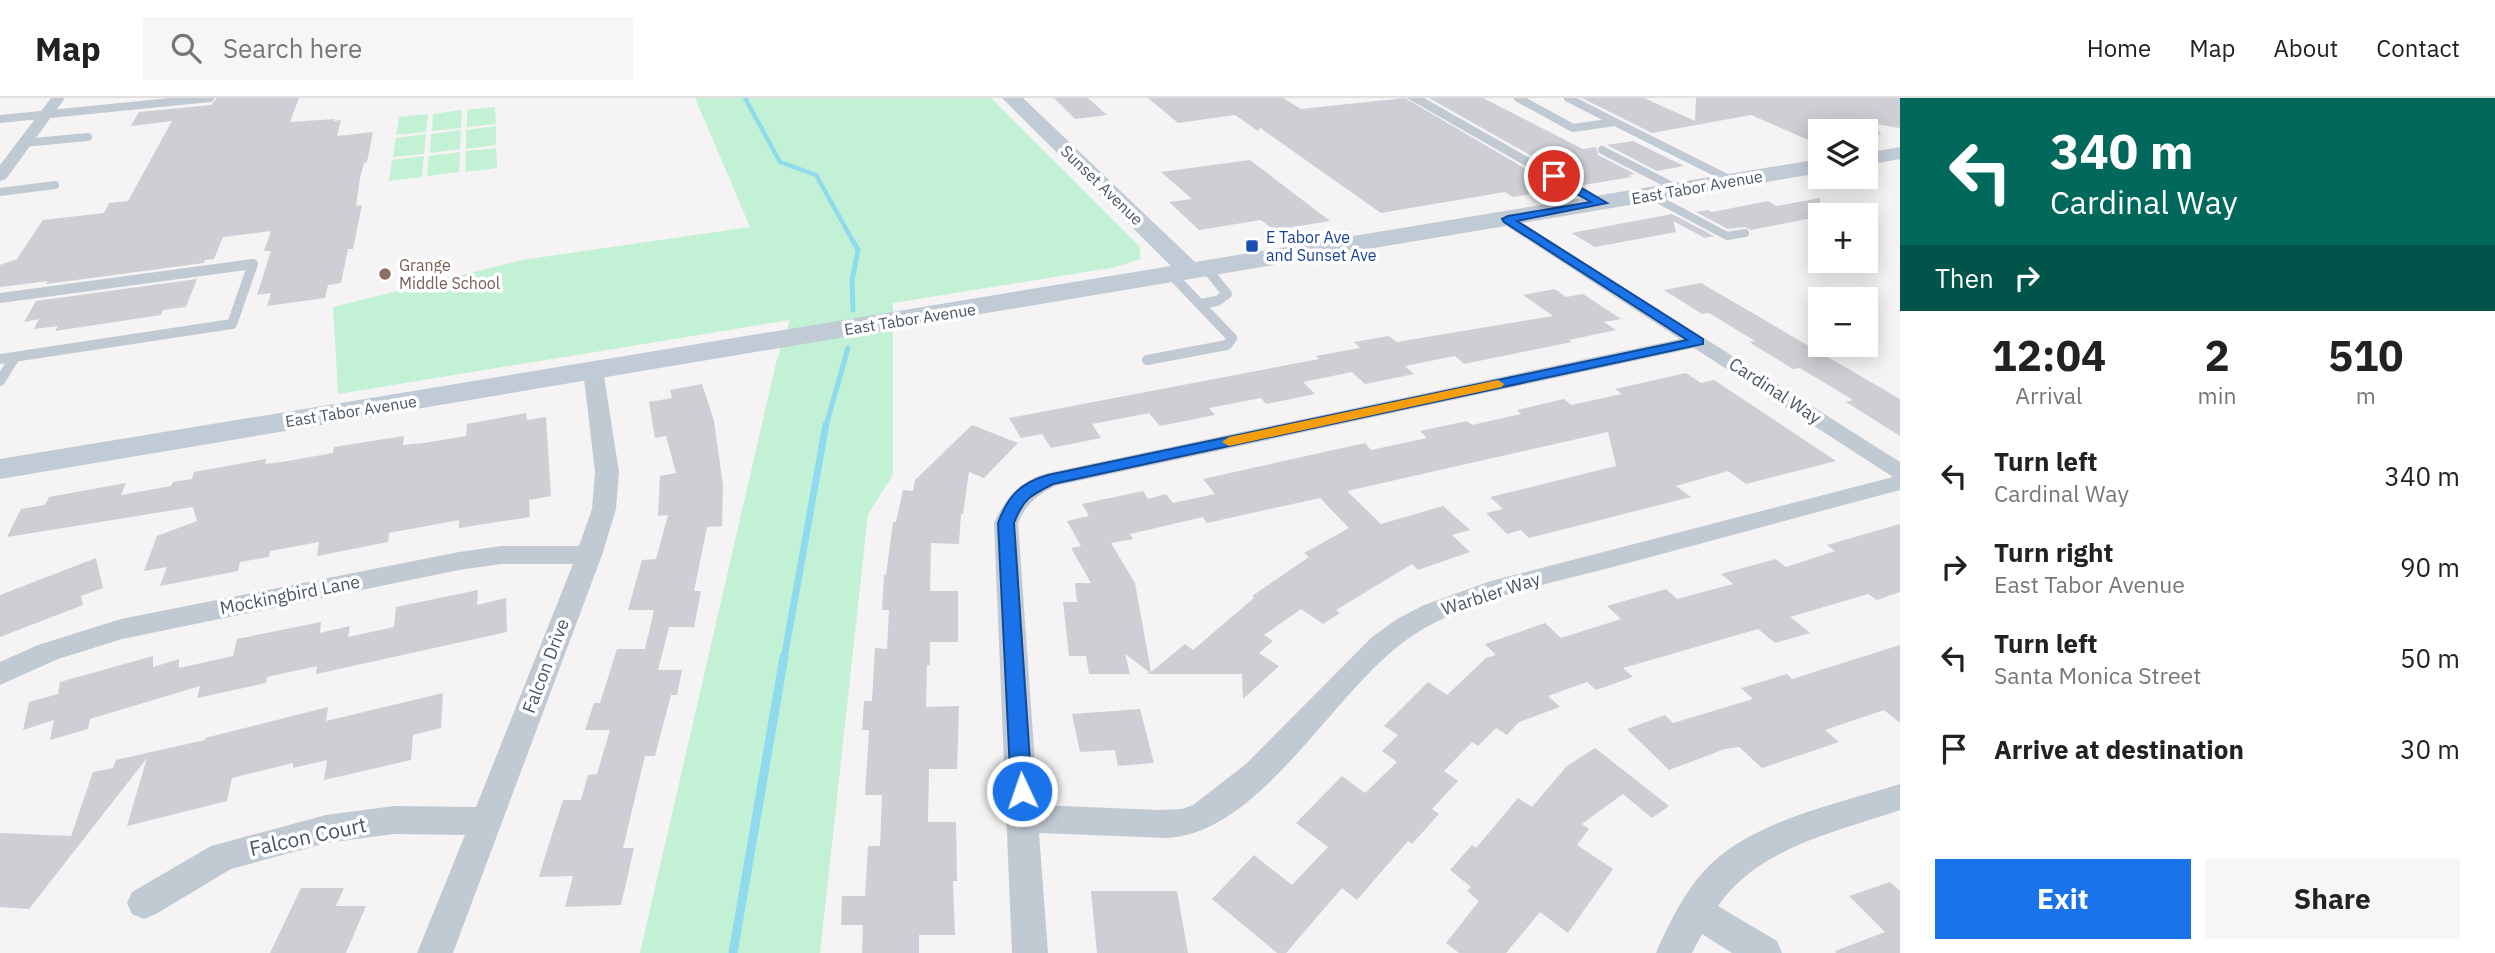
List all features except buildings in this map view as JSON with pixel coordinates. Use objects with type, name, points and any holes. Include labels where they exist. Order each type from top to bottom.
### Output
[{"type":"main road","name":"Sunset Avenue","points":[[1012,98],[1190,272]]},
{"type":"main road","points":[[1878,157],[1900,153]]},
{"type":"main road","name":"East Tabor Avenue","points":[[0,470],[1808,168]]},
{"type":"street","points":[[0,176],[58,98]]},
{"type":"street","points":[[1414,98],[1601,203]]},
{"type":"street","points":[[6,142],[24,142]]},
{"type":"street","name":"Cardinal Way","points":[[1508,219],[1900,472]]},
{"type":"street","points":[[1030,953],[1006,523],[1014,503],[1026,491],[1048,480],[1698,341]]},
{"type":"street","name":"Falcon Drive","points":[[435,953],[589,555],[604,509],[607,472],[593,370]]},
{"type":"street","name":"Warbler Way","points":[[1023,818],[1148,824],[1184,822],[1215,810],[1242,786],[1383,643],[1455,602],[1491,590],[1900,483]]},
{"type":"street","name":"Mockingbird Lane","points":[[0,674],[48,652],[134,626],[459,561],[501,555],[589,555]]},
{"type":"street","points":[[1674,953],[1696,912],[1724,872],[1746,854],[1787,836],[1900,797]]},
{"type":"street","name":"Falcon Court","points":[[144,902],[223,856],[326,829],[394,820],[485,821]]},
{"type":"street","points":[[1696,912],[1764,953]]},
{"type":"lane","points":[[108,108],[115,98]]},
{"type":"lane","points":[[0,119],[210,98]]},
{"type":"lane","points":[[1518,98],[1573,128],[1615,122]]},
{"type":"lane","points":[[1568,98],[1733,181]]},
{"type":"lane","points":[[24,142],[88,137]]},
{"type":"lane","points":[[1602,150],[1680,190]]},
{"type":"lane","points":[[0,192],[55,185]]},
{"type":"lane","points":[[1650,195],[1727,236]]},
{"type":"lane","points":[[1711,240],[1745,233]]},
{"type":"lane","points":[[0,298],[253,264],[232,324],[0,359]]},
{"type":"lane","points":[[1190,272],[1227,294],[1217,301],[1200,304]]},
{"type":"lane","points":[[1147,360],[1227,345],[1232,338],[1200,304],[1190,272]]},
{"type":"lane","points":[[0,382],[15,357]]},
{"type":"green space","points":[[695,98],[991,98],[1140,247],[1140,259],[1116,267],[893,303],[893,475],[868,514],[820,953],[640,953],[776,363],[790,320],[338,394],[333,307],[522,260],[750,227]]},
{"type":"green space","points":[[495,107],[496,124],[467,127],[467,110]]},
{"type":"green space","points":[[462,110],[461,128],[432,131],[433,114]]},
{"type":"green space","points":[[428,114],[426,132],[396,135],[399,117]]},
{"type":"green space","points":[[496,126],[496,145],[466,149],[466,130]]},
{"type":"green space","points":[[461,130],[460,149],[430,153],[431,134]]},
{"type":"green space","points":[[426,134],[424,154],[393,157],[396,138]]},
{"type":"green space","points":[[496,148],[497,168],[465,172],[466,151]]},
{"type":"green space","points":[[460,152],[459,172],[427,176],[429,156]]},
{"type":"green space","points":[[424,156],[422,177],[389,181],[392,160]]},
{"type":"waterway","points":[[745,98],[780,162],[816,175],[854,243]]},
{"type":"waterway","points":[[853,241],[858,250],[852,281],[853,310]]},
{"type":"waterway","points":[[826,426],[848,348]]},
{"type":"waterway","points":[[784,659],[826,424]]},
{"type":"waterway","points":[[733,953],[784,657]]},
{"type":"slow traffic","points":[[1229,442],[1498,384]]},
{"type":"place","name":"E Tabor Ave and Sunset Ave","points":[[1252,246]]},
{"type":"place","name":"Grange Middle School","points":[[385,274]]},
{"type":"route","points":[[1022,791],[1006,523],[1014,503],[1026,491],[1048,480],[1698,341],[1508,219],[1601,203],[1554,176]]}]
